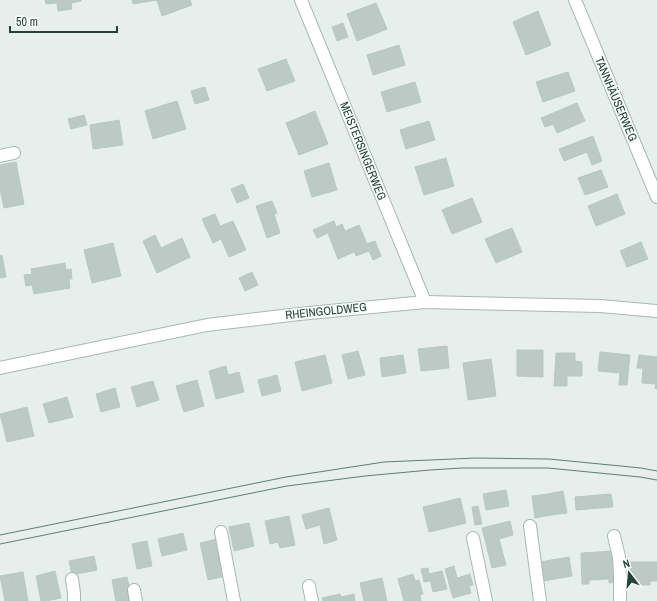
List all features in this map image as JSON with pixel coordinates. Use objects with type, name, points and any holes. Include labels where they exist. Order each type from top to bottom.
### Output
[{"type":"street","name":"MEISTERSINGERWEG","points":[[301,0],[425,302]]},
{"type":"street","name":"TANNHÄUSERWEG","points":[[575,0],[657,197]]},
{"type":"street","points":[[0,156],[14,153]]},
{"type":"street","name":"RHEINGOLDWEG","points":[[0,368],[207,325],[299,314],[425,302],[600,306],[657,311]]},
{"type":"street","points":[[530,526],[540,601]]},
{"type":"street","points":[[221,532],[234,601]]},
{"type":"street","points":[[614,536],[619,557],[620,601]]},
{"type":"street","points":[[473,538],[486,601]]},
{"type":"street","points":[[72,579],[74,601]]},
{"type":"street","points":[[309,586],[312,601]]},
{"type":"building","points":[[45,0],[81,1],[71,3],[72,9],[58,11],[57,3],[46,4]]},
{"type":"building","points":[[132,0],[157,0],[133,4]]},
{"type":"building","points":[[157,0],[190,0],[192,5],[162,16]]},
{"type":"building","points":[[376,3],[387,29],[357,41],[347,14]]},
{"type":"building","points":[[538,11],[551,45],[526,55],[513,22]]},
{"type":"building","points":[[343,23],[348,37],[337,41],[332,27]]},
{"type":"building","points":[[399,45],[405,65],[373,75],[367,55]]},
{"type":"building","points":[[286,59],[295,81],[267,91],[258,69]]},
{"type":"building","points":[[568,72],[575,91],[543,102],[536,82]]},
{"type":"building","points":[[415,82],[421,102],[387,112],[381,92]]},
{"type":"building","points":[[205,87],[209,100],[195,104],[191,91]]},
{"type":"building","points":[[177,101],[186,129],[153,139],[145,111]]},
{"type":"building","points":[[577,103],[585,121],[557,133],[553,124],[545,127],[541,118]]},
{"type":"building","points":[[315,111],[328,144],[299,155],[286,123]]},
{"type":"building","points":[[84,115],[87,125],[71,129],[68,119]]},
{"type":"building","points":[[119,120],[123,145],[93,149],[90,125]]},
{"type":"building","points":[[429,121],[435,140],[406,149],[400,130]]},
{"type":"building","points":[[593,136],[602,161],[592,165],[587,152],[564,161],[559,149]]},
{"type":"building","points":[[446,158],[454,186],[424,195],[415,167]]},
{"type":"building","points":[[16,162],[24,204],[4,208],[0,189],[0,165]]},
{"type":"building","points":[[329,163],[337,190],[312,197],[304,171]]},
{"type":"building","points":[[601,170],[608,187],[585,195],[578,178]]},
{"type":"building","points":[[243,184],[249,198],[237,203],[231,189]]},
{"type":"building","points":[[617,194],[625,214],[596,226],[588,206]]},
{"type":"building","points":[[472,198],[482,222],[452,234],[442,210]]},
{"type":"building","points":[[272,201],[277,213],[274,214],[280,233],[267,238],[256,206]]},
{"type":"building","points":[[215,214],[225,237],[213,243],[202,219]]},
{"type":"building","points":[[233,221],[246,250],[229,257],[221,239],[225,237],[220,226]]},
{"type":"building","points":[[334,221],[336,227],[342,224],[354,252],[338,259],[328,233],[317,238],[313,230]]},
{"type":"building","points":[[359,225],[367,244],[375,241],[381,256],[373,260],[369,251],[356,256],[345,231]]},
{"type":"building","points":[[512,228],[522,252],[496,263],[485,239]]},
{"type":"building","points":[[155,235],[161,248],[182,238],[190,257],[157,273],[143,241]]},
{"type":"building","points":[[641,242],[648,259],[627,267],[620,251]]},
{"type":"building","points":[[113,243],[121,276],[92,283],[84,250]]},
{"type":"building","points":[[2,255],[6,277],[0,278],[0,256]]},
{"type":"building","points":[[65,263],[66,270],[71,269],[72,279],[69,279],[70,288],[34,294],[32,285],[26,286],[24,275],[32,274],[31,269]]},
{"type":"building","points":[[252,272],[258,285],[245,291],[239,278]]},
{"type":"building","points":[[447,346],[449,368],[421,371],[418,349]]},
{"type":"building","points":[[517,350],[543,350],[543,377],[517,376]]},
{"type":"building","points":[[358,351],[365,375],[348,379],[342,355]]},
{"type":"building","points":[[600,352],[630,355],[627,385],[619,385],[620,373],[598,371]]},
{"type":"building","points":[[556,353],[575,353],[575,361],[582,362],[582,376],[567,376],[567,386],[554,386]]},
{"type":"building","points":[[325,355],[332,383],[302,391],[295,362]]},
{"type":"building","points":[[403,355],[406,373],[382,377],[380,358]]},
{"type":"building","points":[[639,355],[657,357],[657,389],[655,388],[656,384],[642,383],[643,368],[637,368]]},
{"type":"building","points":[[491,359],[496,396],[468,400],[463,363]]},
{"type":"building","points":[[226,366],[228,375],[239,372],[244,392],[216,399],[209,371]]},
{"type":"building","points":[[277,375],[281,391],[262,396],[258,380]]},
{"type":"building","points":[[197,380],[204,406],[184,412],[176,386]]},
{"type":"building","points":[[153,381],[159,400],[137,407],[131,387]]},
{"type":"building","points":[[115,388],[120,407],[101,412],[96,394]]},
{"type":"building","points":[[67,397],[73,417],[49,423],[43,404]]},
{"type":"building","points":[[27,407],[34,436],[7,442],[0,414]]},
{"type":"building","points":[[506,490],[509,506],[486,510],[483,494]]},
{"type":"building","points":[[563,491],[567,513],[551,515],[548,494]]},
{"type":"building","points":[[548,494],[551,515],[535,518],[532,496]]},
{"type":"building","points":[[611,494],[613,507],[576,510],[575,497]]},
{"type":"building","points":[[460,498],[466,523],[454,526],[448,501]]},
{"type":"building","points":[[448,501],[454,526],[442,529],[436,504]]},
{"type":"building","points":[[436,504],[442,529],[429,532],[423,507]]},
{"type":"building","points":[[478,506],[482,524],[475,525],[472,507]]},
{"type":"building","points":[[329,508],[337,540],[324,544],[320,525],[306,529],[302,515]]},
{"type":"building","points":[[289,516],[295,545],[280,548],[278,542],[270,544],[265,521]]},
{"type":"building","points":[[510,521],[513,535],[499,539],[506,565],[492,568],[482,528]]},
{"type":"building","points":[[249,523],[254,546],[234,551],[229,527]]},
{"type":"building","points":[[183,533],[187,550],[162,556],[158,539]]},
{"type":"building","points":[[217,539],[221,557],[204,561],[200,543]]},
{"type":"building","points":[[147,541],[152,566],[137,569],[132,544]]},
{"type":"building","points":[[615,551],[616,582],[609,583],[609,579],[589,580],[589,584],[582,584],[581,553]]},
{"type":"building","points":[[94,556],[97,570],[72,575],[69,561]]},
{"type":"building","points":[[221,557],[226,576],[208,580],[204,561]]},
{"type":"building","points":[[569,557],[572,576],[543,581],[540,562]]},
{"type":"building","points":[[627,562],[657,562],[657,581],[650,581],[650,585],[640,585],[640,581],[632,581],[632,571],[627,571]]},
{"type":"building","points":[[454,566],[457,578],[470,574],[473,585],[469,586],[471,593],[453,598],[445,569]]},
{"type":"building","points":[[428,568],[430,581],[424,582],[421,569]]},
{"type":"building","points":[[55,571],[61,598],[41,601],[36,576]]},
{"type":"building","points":[[442,571],[447,589],[433,592],[429,574]]},
{"type":"building","points":[[23,572],[28,601],[16,601],[11,574]]},
{"type":"building","points":[[11,574],[16,601],[5,601],[0,576]]},
{"type":"building","points":[[413,574],[415,581],[419,580],[423,594],[420,595],[421,601],[404,601],[398,579]]},
{"type":"building","points":[[127,577],[132,601],[116,601],[112,580]]},
{"type":"building","points":[[382,578],[387,601],[364,601],[360,583]]},
{"type":"building","points":[[340,594],[341,597],[354,594],[355,601],[323,601],[322,598]]},
{"type":"tram line","points":[[0,535],[286,477],[384,462],[476,458],[549,459],[641,468],[657,471]]},
{"type":"tram line","points":[[0,544],[287,486],[365,476],[462,468],[548,468],[657,480]]}]
